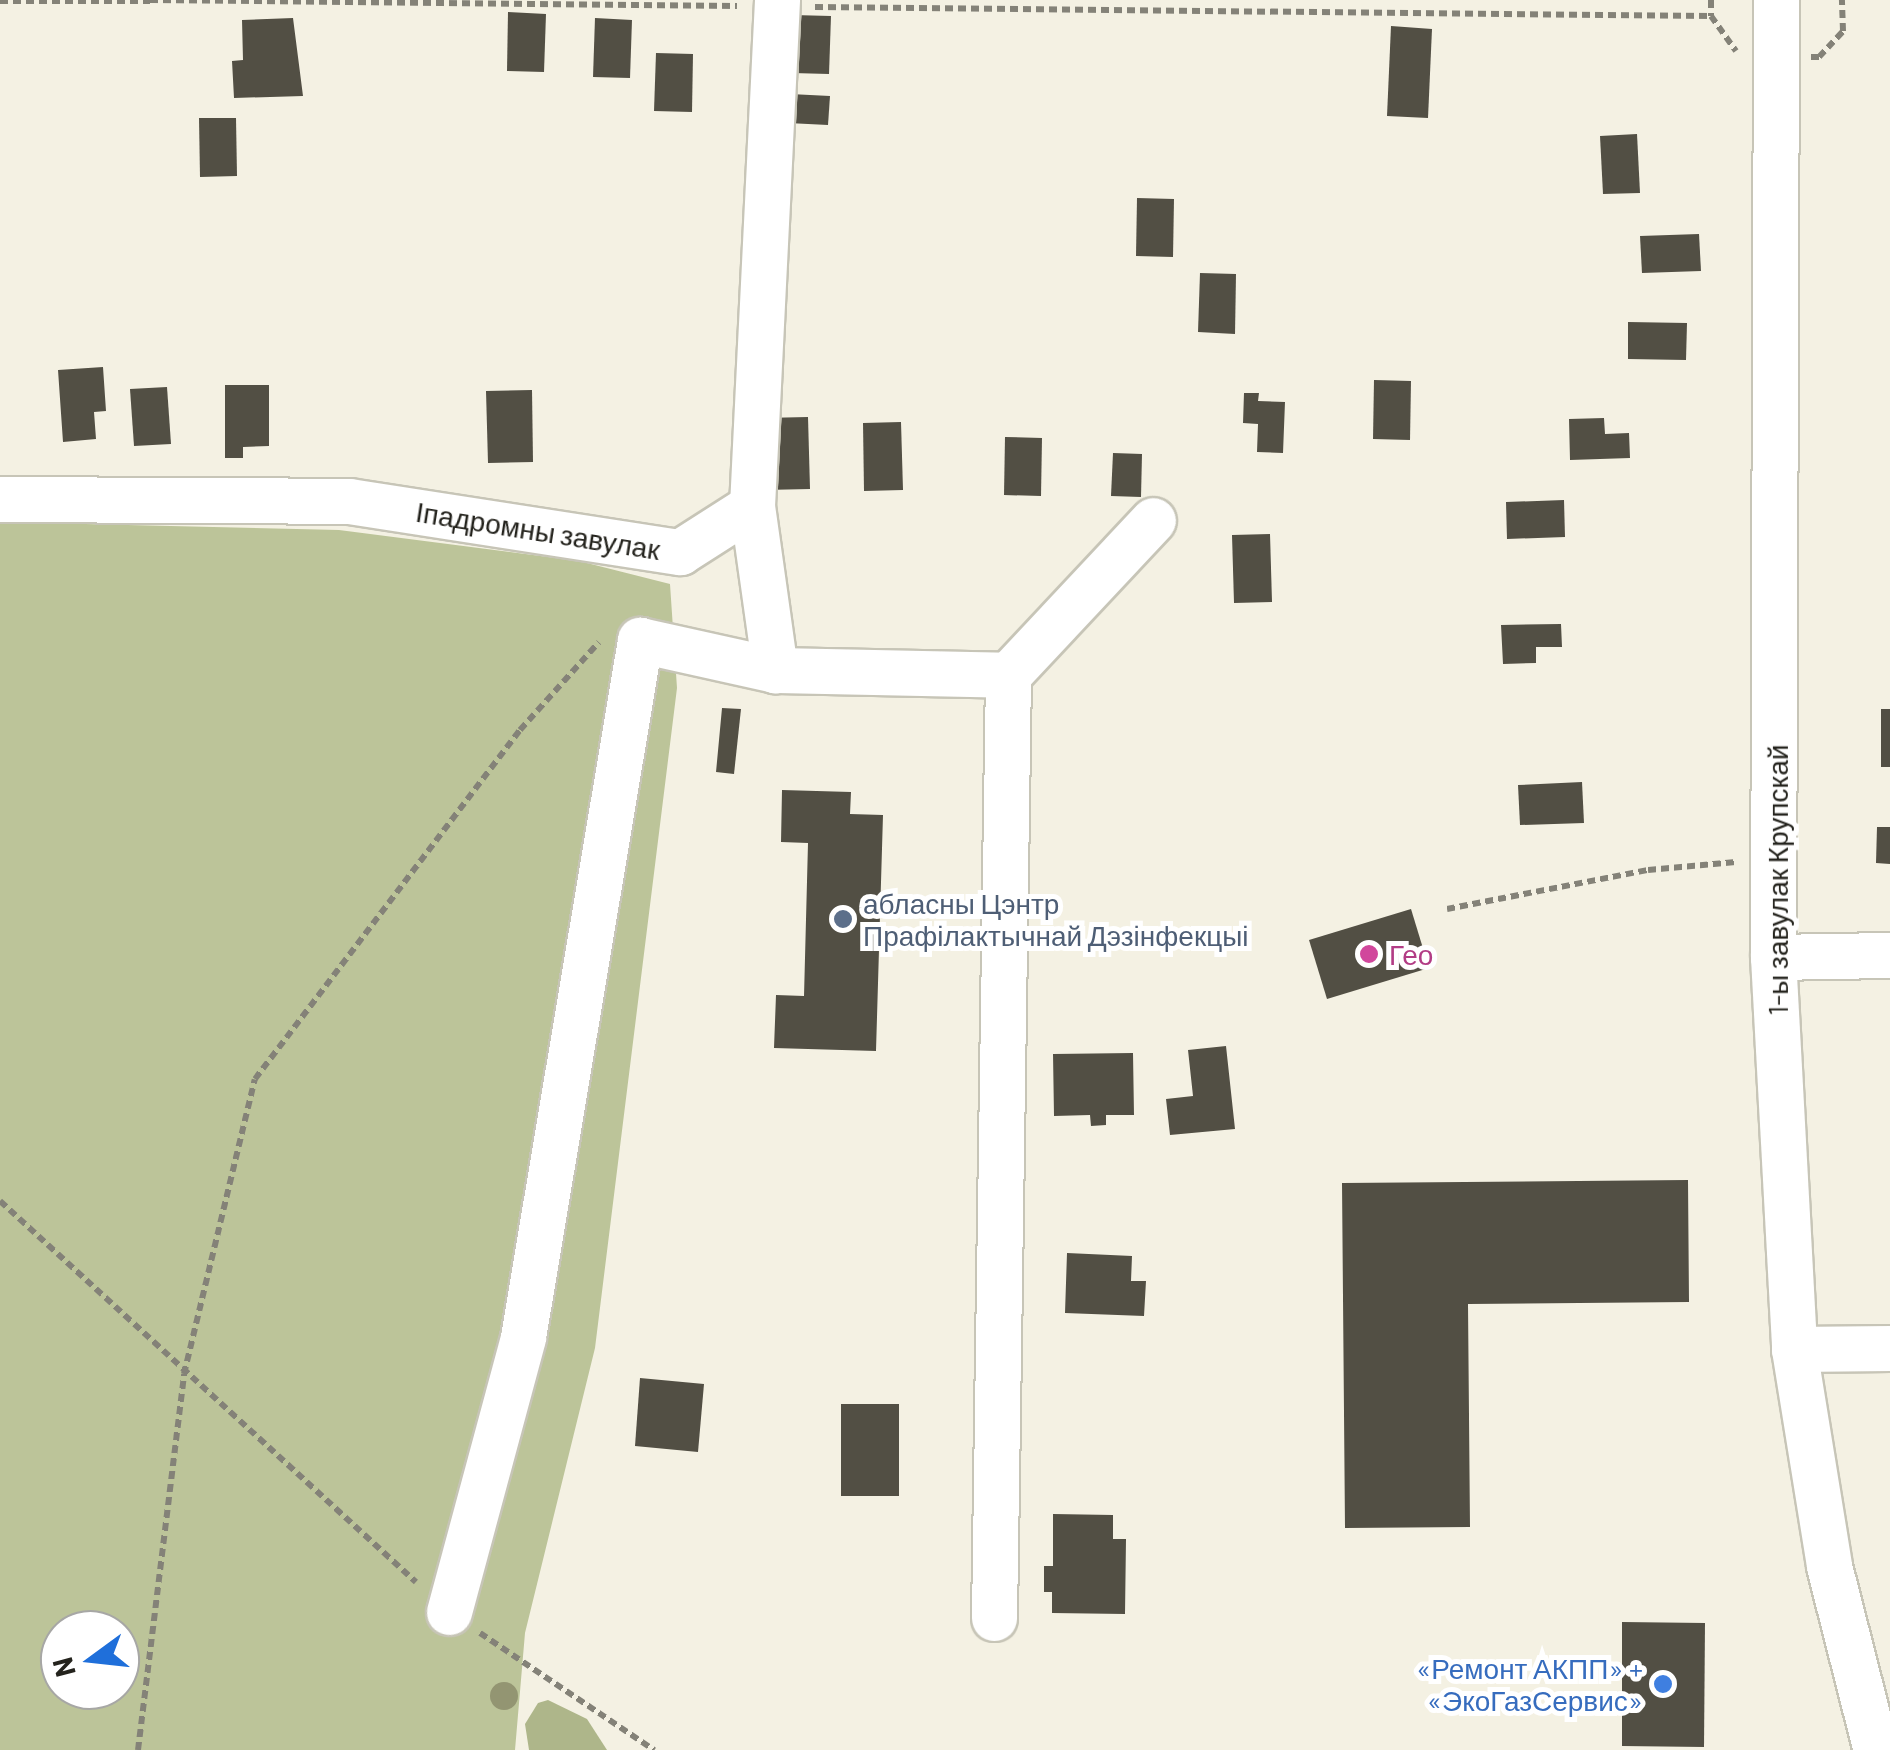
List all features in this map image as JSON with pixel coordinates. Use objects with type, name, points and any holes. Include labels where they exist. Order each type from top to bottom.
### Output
[{"type":"street","name":"1-ы завулак Крупскай","points":[[1776,0],[1778,858],[1774,956],[1794,1348],[1829,1566],[1876,1750]]},
{"type":"street","points":[[775,670],[752,506],[776,3]]},
{"type":"street","name":"Іпадромны завулак","points":[[0,499],[349,500],[680,552],[752,506]]},
{"type":"street","points":[[994,1618],[1008,675],[1153,520]]},
{"type":"street","points":[[449,1612],[522,1337],[640,640],[775,670],[1008,675]]},
{"type":"street","points":[[1774,956],[1890,956]]},
{"type":"street","points":[[1794,1348],[1890,1348]]},
{"type":"path","points":[[0,0],[776,3],[1712,16]]},
{"type":"path","points":[[138,1750],[184,1374],[255,1079],[520,730],[614,626]]},
{"type":"path","points":[[1447,910],[1648,870],[1778,858]]},
{"type":"path","points":[[0,1202],[449,1612],[654,1750]]},
{"type":"green space","points":[[0,522],[339,530],[579,561],[670,584],[677,688],[595,1348],[525,1633],[515,1750],[0,1750]]},
{"type":"green space","points":[[548,1700],[587,1719],[607,1750],[529,1750],[525,1724],[538,1703]]},
{"type":"building","points":[[508,12],[546,14],[544,72],[507,71]]},
{"type":"building","points":[[793,15],[831,16],[829,74],[792,73]]},
{"type":"building","points":[[293,18],[303,96],[234,98],[232,61],[243,60],[242,20]]},
{"type":"building","points":[[595,18],[632,20],[630,78],[593,77]]},
{"type":"building","points":[[1391,26],[1432,29],[1428,118],[1387,116]]},
{"type":"building","points":[[656,53],[693,54],[692,112],[654,111]]},
{"type":"building","points":[[790,94],[830,96],[828,125],[788,123]]},
{"type":"building","points":[[199,118],[236,118],[237,176],[200,177]]},
{"type":"building","points":[[1637,134],[1640,193],[1603,194],[1600,136]]},
{"type":"building","points":[[1137,198],[1174,199],[1173,257],[1136,256]]},
{"type":"building","points":[[1699,234],[1701,271],[1642,273],[1640,236]]},
{"type":"building","points":[[1200,273],[1236,274],[1235,334],[1198,332]]},
{"type":"building","points":[[1628,322],[1687,323],[1686,360],[1628,359]]},
{"type":"building","points":[[103,367],[106,411],[94,412],[96,439],[63,442],[58,370]]},
{"type":"building","points":[[1374,380],[1411,381],[1410,440],[1373,439]]},
{"type":"building","points":[[225,385],[269,385],[269,446],[243,447],[243,458],[225,458]]},
{"type":"building","points":[[167,387],[171,444],[134,446],[130,389]]},
{"type":"building","points":[[532,390],[533,462],[488,463],[486,391]]},
{"type":"building","points":[[1244,393],[1259,393],[1258,401],[1285,402],[1283,453],[1257,452],[1258,424],[1243,423]]},
{"type":"building","points":[[808,417],[810,489],[764,490],[763,418]]},
{"type":"building","points":[[1604,418],[1605,434],[1629,433],[1630,458],[1570,460],[1569,419]]},
{"type":"building","points":[[901,422],[903,490],[864,491],[863,423]]},
{"type":"building","points":[[1005,437],[1042,438],[1041,496],[1004,495]]},
{"type":"building","points":[[1113,453],[1142,454],[1141,497],[1111,496]]},
{"type":"building","points":[[1564,500],[1565,537],[1507,539],[1506,502]]},
{"type":"building","points":[[1270,534],[1272,602],[1234,603],[1232,535]]},
{"type":"building","points":[[1561,624],[1562,647],[1536,647],[1536,663],[1503,664],[1501,625]]},
{"type":"building","points":[[722,708],[741,709],[734,774],[716,772]]},
{"type":"building","points":[[1881,709],[1890,709],[1890,767],[1881,767]]},
{"type":"building","points":[[1582,782],[1584,823],[1520,825],[1518,785]]},
{"type":"building","name":"абласны Цэнтр Прафілактычнай Дэзінфекцыі","points":[[782,790],[851,792],[850,814],[883,815],[876,1051],[774,1048],[776,995],[804,996],[808,843],[781,842]]},
{"type":"building","points":[[1877,827],[1890,827],[1890,864],[1876,863]]},
{"type":"building","name":"Гео","points":[[1411,909],[1429,968],[1327,999],[1309,940]]},
{"type":"building","points":[[1226,1046],[1235,1129],[1170,1135],[1166,1099],[1193,1096],[1188,1050]]},
{"type":"building","points":[[1133,1053],[1134,1115],[1106,1115],[1106,1125],[1091,1126],[1090,1115],[1054,1116],[1053,1054]]},
{"type":"building","points":[[1688,1180],[1689,1302],[1468,1304],[1470,1527],[1345,1528],[1342,1183]]},
{"type":"building","points":[[1067,1253],[1132,1256],[1131,1281],[1146,1281],[1144,1316],[1065,1313]]},
{"type":"building","points":[[640,1378],[704,1384],[698,1452],[635,1446]]},
{"type":"building","points":[[841,1404],[899,1404],[899,1496],[841,1496]]},
{"type":"building","points":[[1053,1514],[1113,1515],[1113,1539],[1126,1539],[1125,1614],[1052,1613],[1052,1592],[1044,1592],[1044,1566],[1053,1566]]},
{"type":"building","name":"«Ремонт АКПП» + «ЭкоГазСервис»","points":[[1622,1622],[1705,1623],[1704,1747],[1622,1746]]},
{"type":"place","name":"абласны Цэнтр Прафілактычнай Дэзінфекцыі","points":[[843,919]]},
{"type":"place","name":"Гео","points":[[1369,954]]},
{"type":"place","name":"«Ремонт АКПП» + «ЭкоГазСервис»","points":[[1663,1684]]}]
